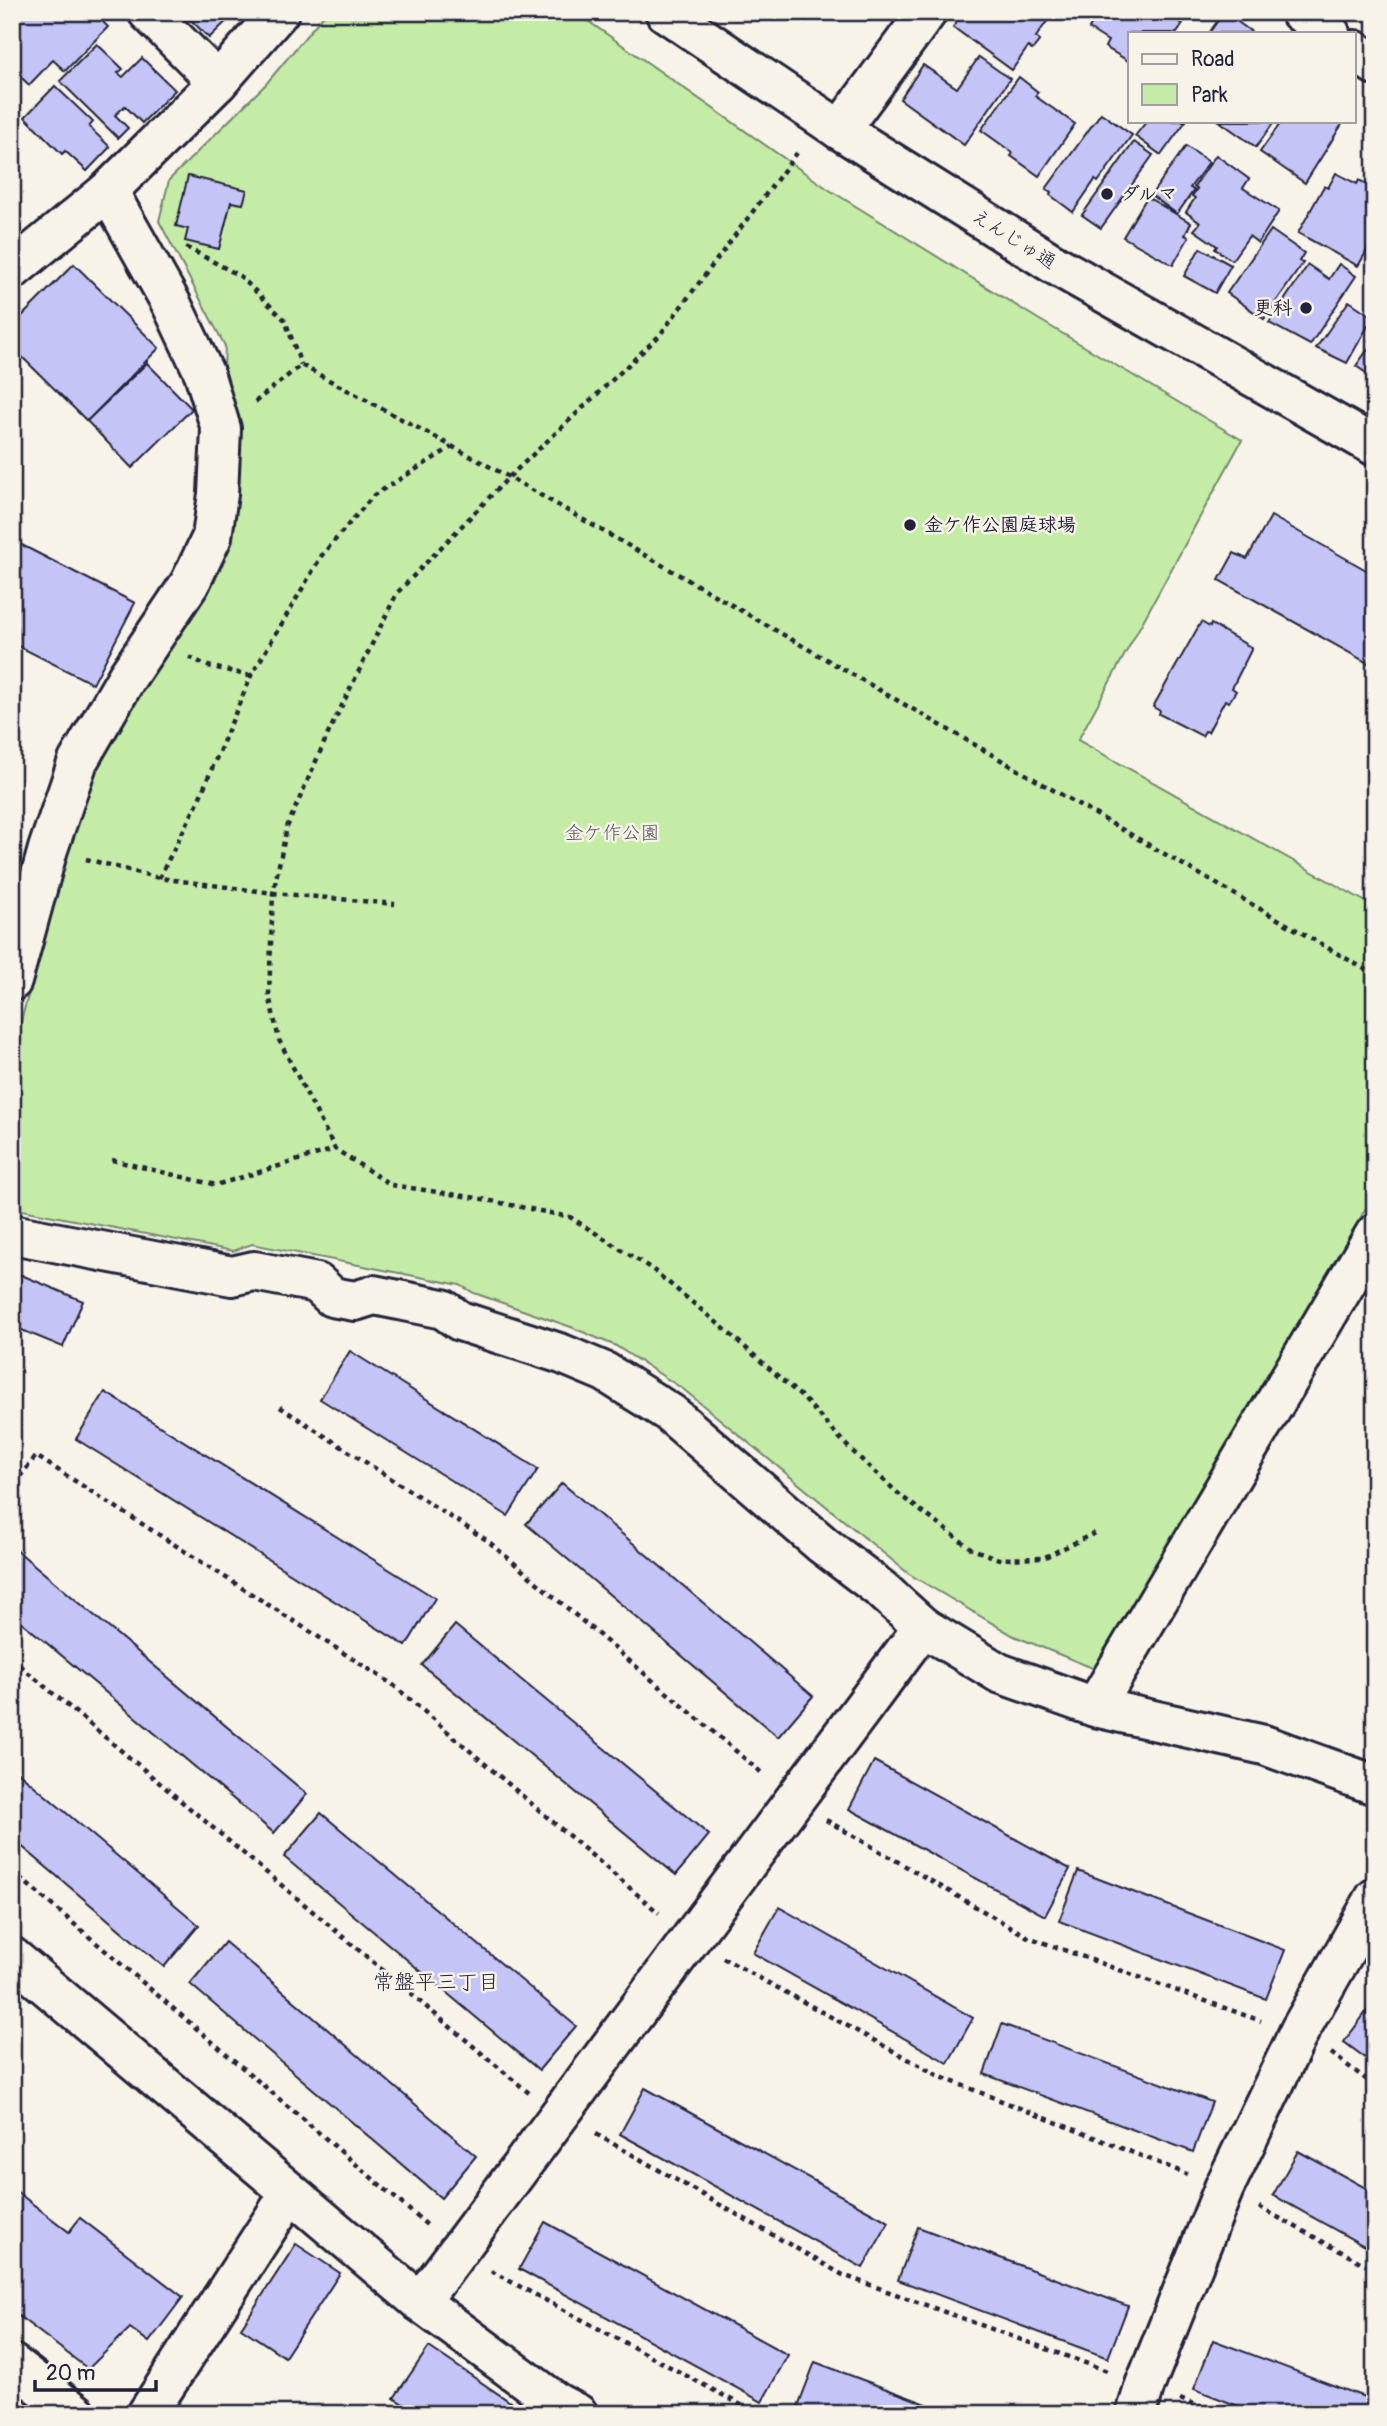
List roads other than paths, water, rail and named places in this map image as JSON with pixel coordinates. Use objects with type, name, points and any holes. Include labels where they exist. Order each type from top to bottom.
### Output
[{"type":"street","points":[[148,12],[218,82]]},
{"type":"street","points":[[16,259],[108,191],[218,82],[279,12]]},
{"type":"street","name":"えんじゅ通","points":[[665,12],[840,130],[1052,263],[1373,441]]},
{"type":"street","points":[[840,130],[927,12]]},
{"type":"street","points":[[1300,12],[1329,32]]},
{"type":"street","points":[[1356,51],[1375,65]]},
{"type":"street","points":[[12,981],[48,849],[78,761],[127,677],[190,583],[212,537],[218,494],[221,429],[204,373],[172,304],[108,191]]},
{"type":"street","points":[[12,1234],[232,1276],[254,1271],[304,1280],[317,1283],[332,1297],[355,1301],[374,1295],[443,1309],[460,1321],[562,1354],[605,1372],[670,1413],[823,1545],[882,1590],[923,1628],[999,1673],[1095,1707],[1264,1745],[1375,1785]]},
{"type":"street","points":[[1095,1707],[1375,1234]]},
{"type":"street","points":[[420,2302],[923,1628]]},
{"type":"street","points":[[1136,2414],[1223,2188],[1299,2034],[1375,1898]]},
{"type":"street","points":[[12,1957],[420,2302],[561,2410]]},
{"type":"street","points":[[147,2414],[290,2193]]},
{"type":"street","points":[[12,2364],[77,2414]]},
{"type":"place","name":"ダルマ","points":[[1107,194]]},
{"type":"place","name":"更科","points":[[1306,308]]},
{"type":"place","name":"金ケ作公園庭球場","points":[[910,525]]},
{"type":"district","name":"常盤平三丁目","points":[[436,1982]]},
{"type":"park label","name":"金ケ作公園","points":[[612,833]]}]
